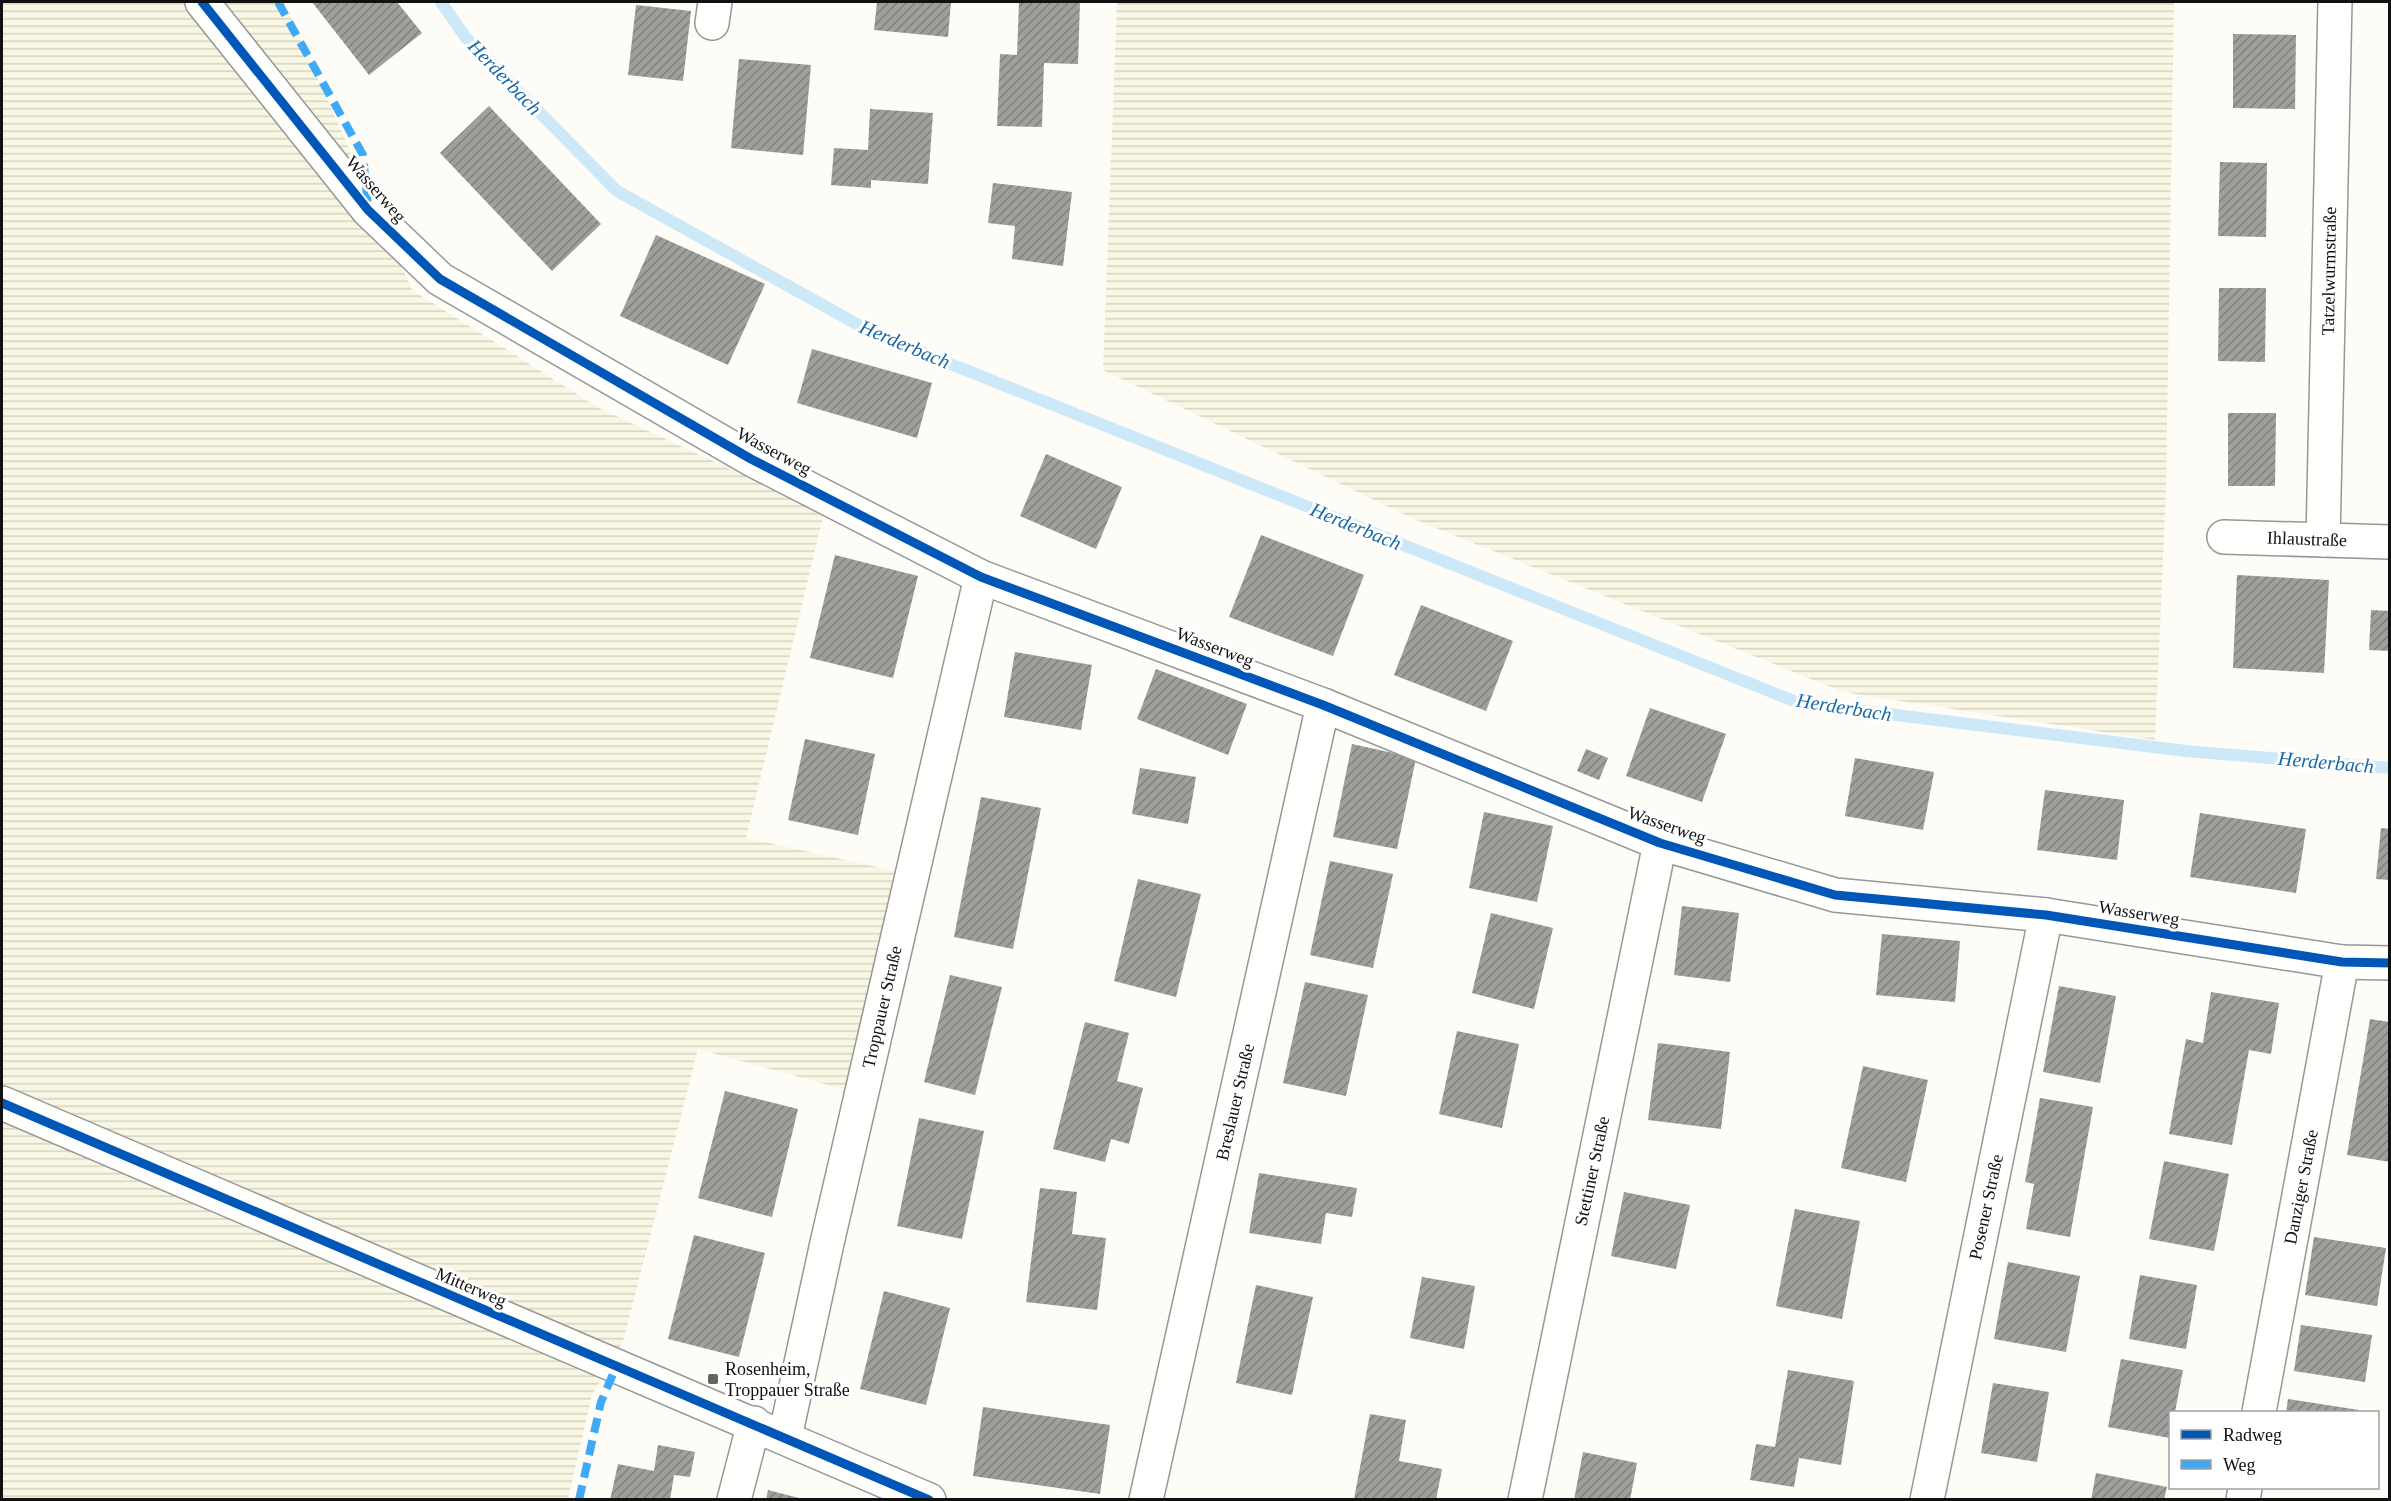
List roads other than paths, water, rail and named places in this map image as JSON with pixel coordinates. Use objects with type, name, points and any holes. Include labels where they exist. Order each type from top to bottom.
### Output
[{"type":"street","name":"Wasserweg","points":[[202,2],[368,210],[440,279],[751,459],[981,577],[1323,705],[1660,843],[1835,895],[2046,915],[2342,963],[2390,963]]},
{"type":"street","name":"Tatzelwurmstraße","points":[[2323,540],[2335,2]]},
{"type":"street","name":"Ihlaustraße","points":[[2224,537],[2390,542]]},
{"type":"street","name":"Troppauer Straße","points":[[784,1437],[826,1243],[981,577]]},
{"type":"street","name":"Breslauer Straße","points":[[1146,1500],[1323,705]]},
{"type":"street","name":"Stettiner Straße","points":[[1525,1500],[1660,843]]},
{"type":"street","name":"Posener Straße","points":[[1927,1500],[2046,915]]},
{"type":"street","name":"Danziger Straße","points":[[2259,1411],[2342,963]]},
{"type":"street","name":"Mitterweg","points":[[2,1103],[605,1362],[754,1423],[929,1500]]},
{"type":"street","points":[[734,1500],[754,1423]]},
{"type":"waterway","name":"Herderbach","points":[[441,2],[466,38],[617,191],[873,333],[1799,703],[2186,751],[2390,768]]},
{"type":"place","name":"Rosenheim, Troppauer Straße","points":[[713,1379]]}]
